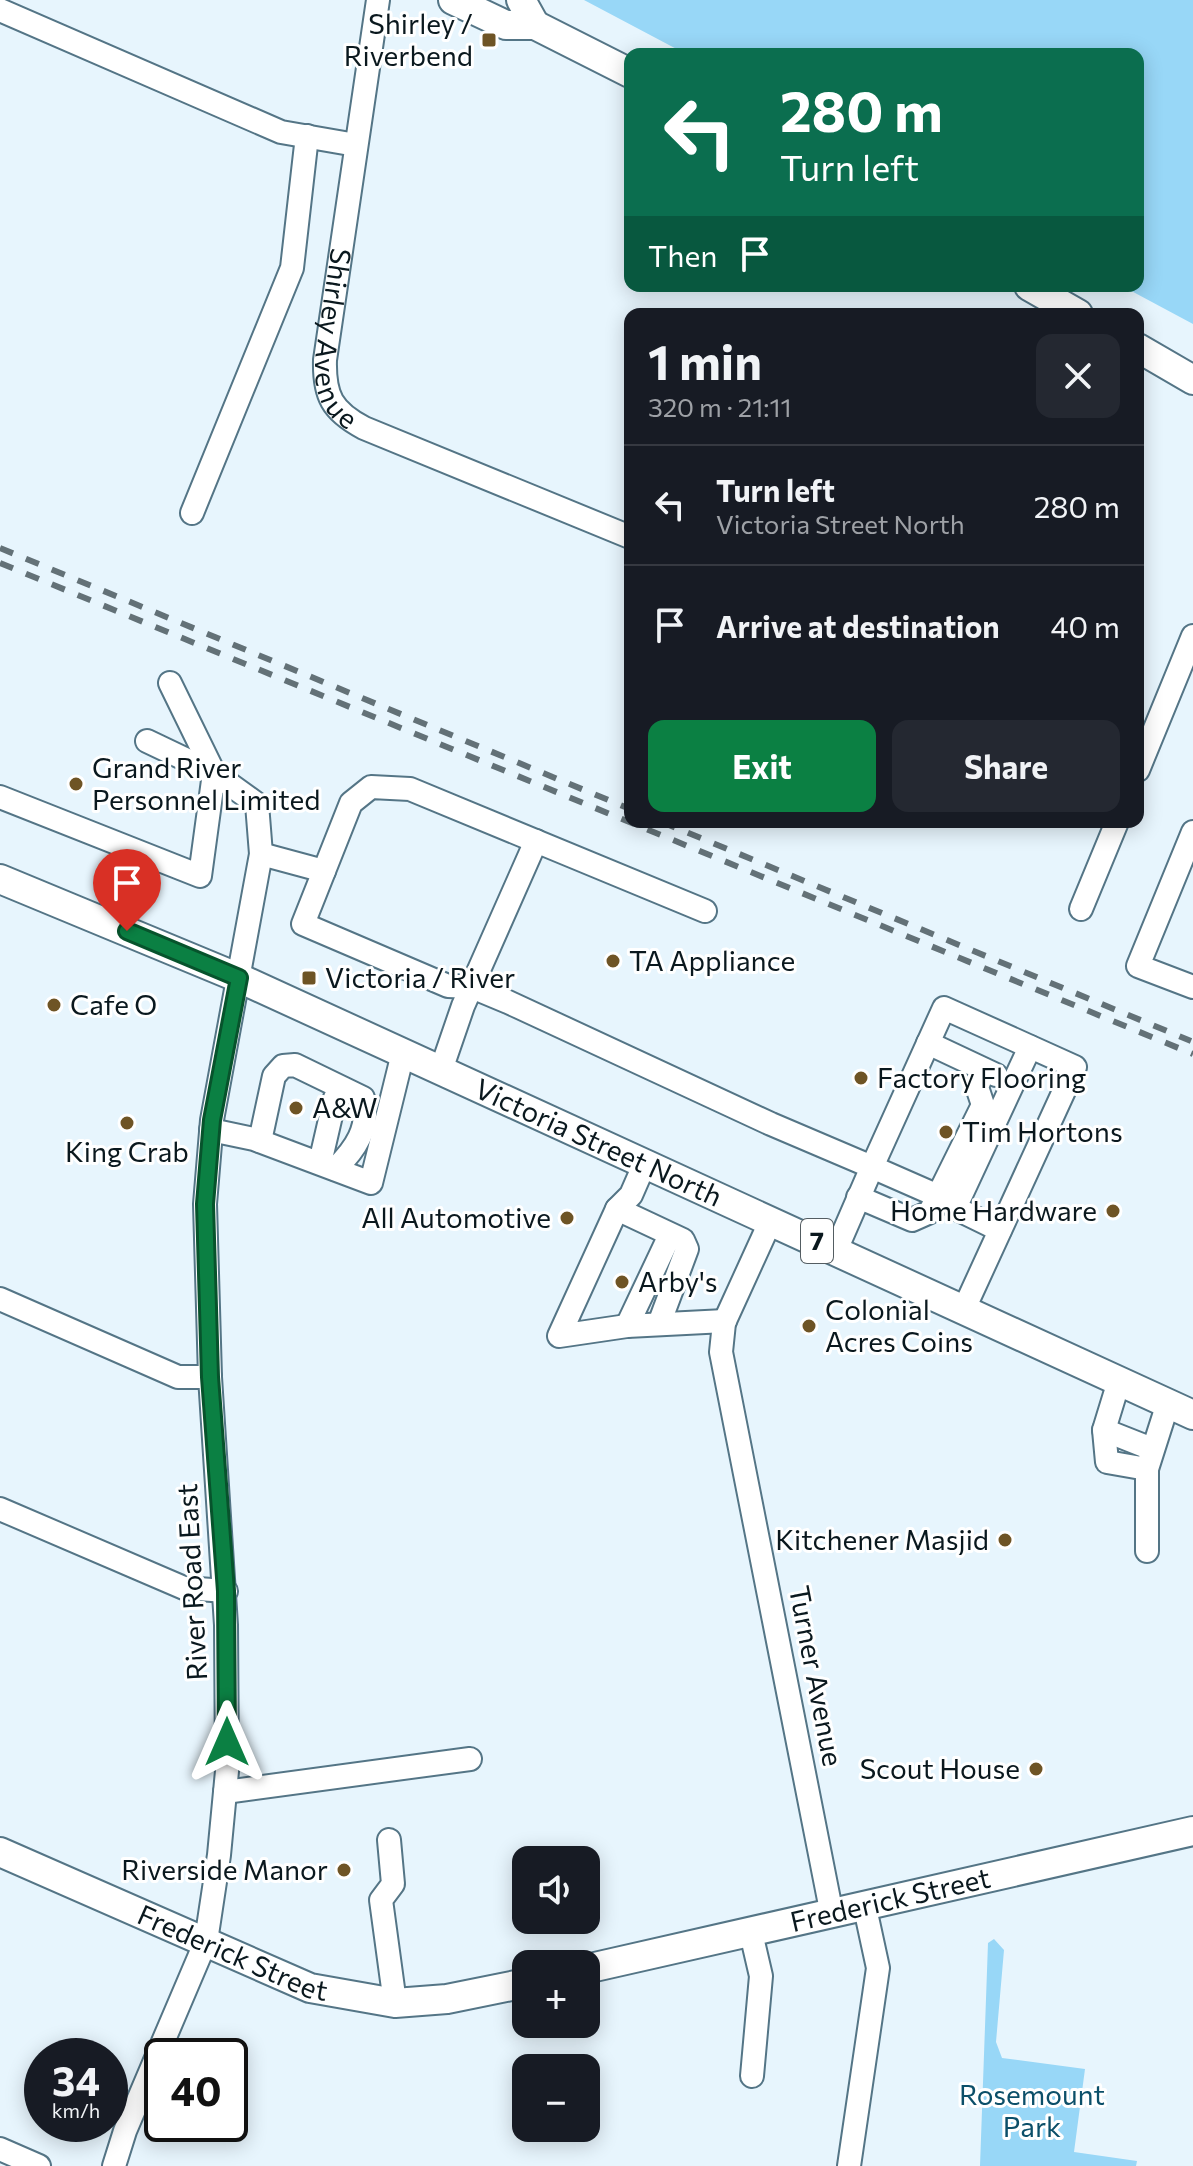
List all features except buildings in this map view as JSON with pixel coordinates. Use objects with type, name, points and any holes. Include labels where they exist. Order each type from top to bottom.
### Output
[{"type":"main road","points":[[453,0],[506,25],[535,25],[624,70]]},
{"type":"main road","points":[[521,0],[535,25]]},
{"type":"main road","points":[[1040,292],[1068,308]]},
{"type":"main road","points":[[1144,355],[1193,380]]},
{"type":"main road","name":"Victoria Street North","points":[[0,879],[239,978],[1186,1411]]},
{"type":"main road","name":"Frederick Street","points":[[600,1966],[1193,1831]]},
{"type":"main road","name":"Frederick Street","points":[[0,1852],[310,1988],[395,2003],[447,1999],[512,1986]]},
{"type":"street","name":"Shirley Avenue","points":[[378,0],[325,360],[324,389],[343,417],[624,534]]},
{"type":"street","points":[[0,10],[281,132],[356,145]]},
{"type":"street","points":[[192,513],[292,268],[307,136]]},
{"type":"street","points":[[1144,755],[1193,636]]},
{"type":"street","points":[[0,797],[200,876],[214,773],[170,683]]},
{"type":"street","points":[[147,741],[214,773]]},
{"type":"street","name":"River Road East","points":[[114,2166],[125,2131],[206,1941],[225,1792],[226,1591],[210,1377],[205,1204],[211,1130],[261,854],[257,804],[214,773]]},
{"type":"street","points":[[705,911],[410,789],[371,787],[351,803],[303,924],[448,986],[472,987],[929,1192]]},
{"type":"street","points":[[1081,909],[1115,828]]},
{"type":"street","points":[[1193,832],[1138,966],[1193,987]]},
{"type":"street","points":[[441,1070],[472,987],[536,841]]},
{"type":"street","points":[[261,854],[324,871]]},
{"type":"street","points":[[836,1250],[944,1008],[1075,1067],[964,1309]]},
{"type":"street","points":[[928,1043],[1013,1083]]},
{"type":"street","points":[[1000,1230],[955,1208],[1030,1047]]},
{"type":"street","points":[[211,1130],[260,1141],[371,1183],[403,1053]]},
{"type":"street","points":[[260,1141],[274,1076],[283,1066],[295,1065],[363,1098],[366,1108],[359,1142],[328,1166]]},
{"type":"street","points":[[858,1197],[912,1220],[930,1212],[983,1105],[977,1087],[984,1070]]},
{"type":"street","points":[[328,1166],[335,1098]]},
{"type":"street","points":[[645,1163],[631,1195],[617,1209],[559,1336],[627,1326],[725,1321]]},
{"type":"street","points":[[617,1209],[683,1240],[687,1249],[659,1324]]},
{"type":"street","name":"Turner Avenue","points":[[771,1220],[725,1321],[721,1352],[832,1915]]},
{"type":"street","points":[[627,1326],[670,1235]]},
{"type":"street","points":[[0,1299],[178,1377],[210,1377]]},
{"type":"street","points":[[1119,1381],[1104,1430],[1107,1462],[1150,1459]]},
{"type":"street","points":[[1147,1551],[1150,1459],[1186,1411]]},
{"type":"street","points":[[0,1509],[184,1588],[226,1591]]},
{"type":"street","points":[[225,1792],[470,1759]]},
{"type":"street","points":[[389,1840],[393,1884],[381,1900],[395,2003]]},
{"type":"street","points":[[849,2166],[878,1968],[865,1908]]},
{"type":"street","points":[[751,1933],[761,1976],[752,2076]]},
{"type":"street","points":[[0,2149],[39,2166]]},
{"type":"green space","points":[[584,0],[1193,0],[1193,324],[1133,292],[1144,292],[1144,48],[675,48]]},
{"type":"green space","name":"Rosemount Park","points":[[994,1939],[1004,1950],[996,2042],[1002,2058],[1085,2069],[1074,2152],[1137,2161],[1136,2166],[980,2166],[988,1943]]},
{"type":"railway","points":[[0,548],[624,807]]},
{"type":"railway","points":[[0,563],[624,820]]},
{"type":"railway","points":[[644,828],[1193,1054]]},
{"type":"railway","points":[[676,828],[1191,1041]]},
{"type":"place","name":"Shirley / Riverbend","points":[[489,40]]},
{"type":"place","name":"Grand River Personnel Limited","points":[[76,784]]},
{"type":"place","name":"TA Appliance","points":[[613,961]]},
{"type":"place","name":"Victoria / River","points":[[309,978]]},
{"type":"place","name":"Cafe O","points":[[54,1005]]},
{"type":"place","name":"Factory Flooring","points":[[861,1078]]},
{"type":"place","name":"A&W","points":[[296,1108]]},
{"type":"place","name":"King Crab","points":[[127,1123]]},
{"type":"place","name":"Tim Hortons","points":[[946,1132]]},
{"type":"place","name":"Home Hardware","points":[[1113,1211]]},
{"type":"place","name":"All Automotive","points":[[567,1218]]},
{"type":"place","name":"Arby's","points":[[622,1282]]},
{"type":"place","name":"Colonial Acres Coins","points":[[809,1326]]},
{"type":"place","name":"Kitchener Masjid","points":[[1005,1540]]},
{"type":"place","name":"Scout House","points":[[1036,1769]]},
{"type":"place","name":"Riverside Manor","points":[[344,1870]]},
{"type":"route","points":[[127,931],[239,978],[212,1120],[205,1204],[210,1377],[226,1591],[227,1742]]}]
